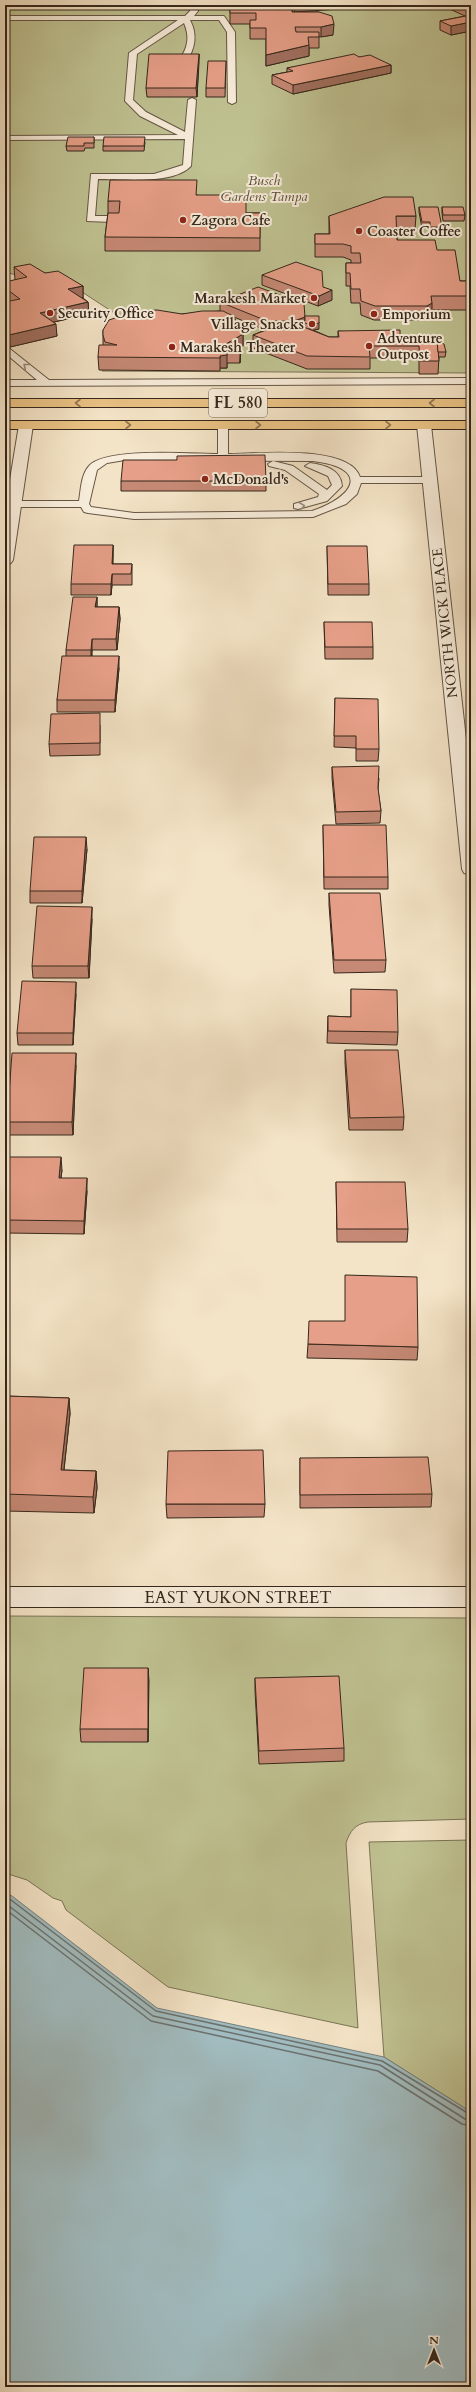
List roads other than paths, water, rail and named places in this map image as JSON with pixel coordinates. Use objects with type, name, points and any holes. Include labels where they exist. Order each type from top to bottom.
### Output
[{"type":"main road","name":"FL 580","points":[[5,403],[471,403]]},
{"type":"main road","points":[[26,425],[72,416],[121,411],[300,403]]},
{"type":"main road","name":"FL 580","points":[[5,425],[471,425]]},
{"type":"street","points":[[5,560],[9,504],[26,425]]},
{"type":"street","name":"NORTH WICK PLACE","points":[[424,425],[471,869]]},
{"type":"street","name":"EAST YUKON STREET","points":[[5,1597],[471,1598]]},
{"type":"lane","points":[[189,137],[157,122],[134,107],[129,101],[129,91],[133,53],[194,11],[194,5]]},
{"type":"lane","points":[[22,18],[24,9]]},
{"type":"lane","points":[[5,18],[222,18],[231,32],[232,102]]},
{"type":"lane","points":[[183,60],[190,52],[191,36],[190,27],[184,18]]},
{"type":"lane","points":[[112,219],[90,219],[94,176],[150,176],[181,170],[187,166],[192,100]]},
{"type":"lane","points":[[5,138],[189,137]]},
{"type":"lane","points":[[5,348],[47,383]]},
{"type":"lane","points":[[5,383],[471,381]]},
{"type":"lane","points":[[223,425],[223,457]]},
{"type":"lane","points":[[223,457],[316,459],[347,466],[354,473],[356,480],[353,491],[346,499],[331,508],[313,514],[236,516],[104,514],[88,510],[84,504],[89,470],[95,464],[108,458],[223,457]]},
{"type":"lane","points":[[95,464],[273,464],[314,466],[334,475],[337,480],[337,486],[323,499],[308,505],[267,507],[236,516]]},
{"type":"lane","points":[[273,464],[289,468],[321,489],[324,494],[323,499]]},
{"type":"lane","points":[[356,480],[429,480]]},
{"type":"lane","points":[[9,504],[84,504]]},
{"type":"water","points":[[5,1893],[12,1896],[157,2008],[384,2057],[471,2112],[471,2387],[5,2387]]},
{"type":"place","name":"Zagora Cafe","points":[[183,220]]},
{"type":"place","name":"Coaster Coffee","points":[[359,231]]},
{"type":"place","name":"Marakesh Market","points":[[314,298]]},
{"type":"place","name":"Security Office","points":[[50,313]]},
{"type":"place","name":"Emporium","points":[[374,314]]},
{"type":"place","name":"Village Snacks","points":[[312,324]]},
{"type":"place","name":"Adventure Outpost","points":[[369,346]]},
{"type":"place","name":"Marakesh Theater","points":[[172,347]]},
{"type":"place","name":"McDonald's","points":[[205,479]]},
{"type":"park label","name":"Busch Gardens Tampa","points":[[264,188]]}]
